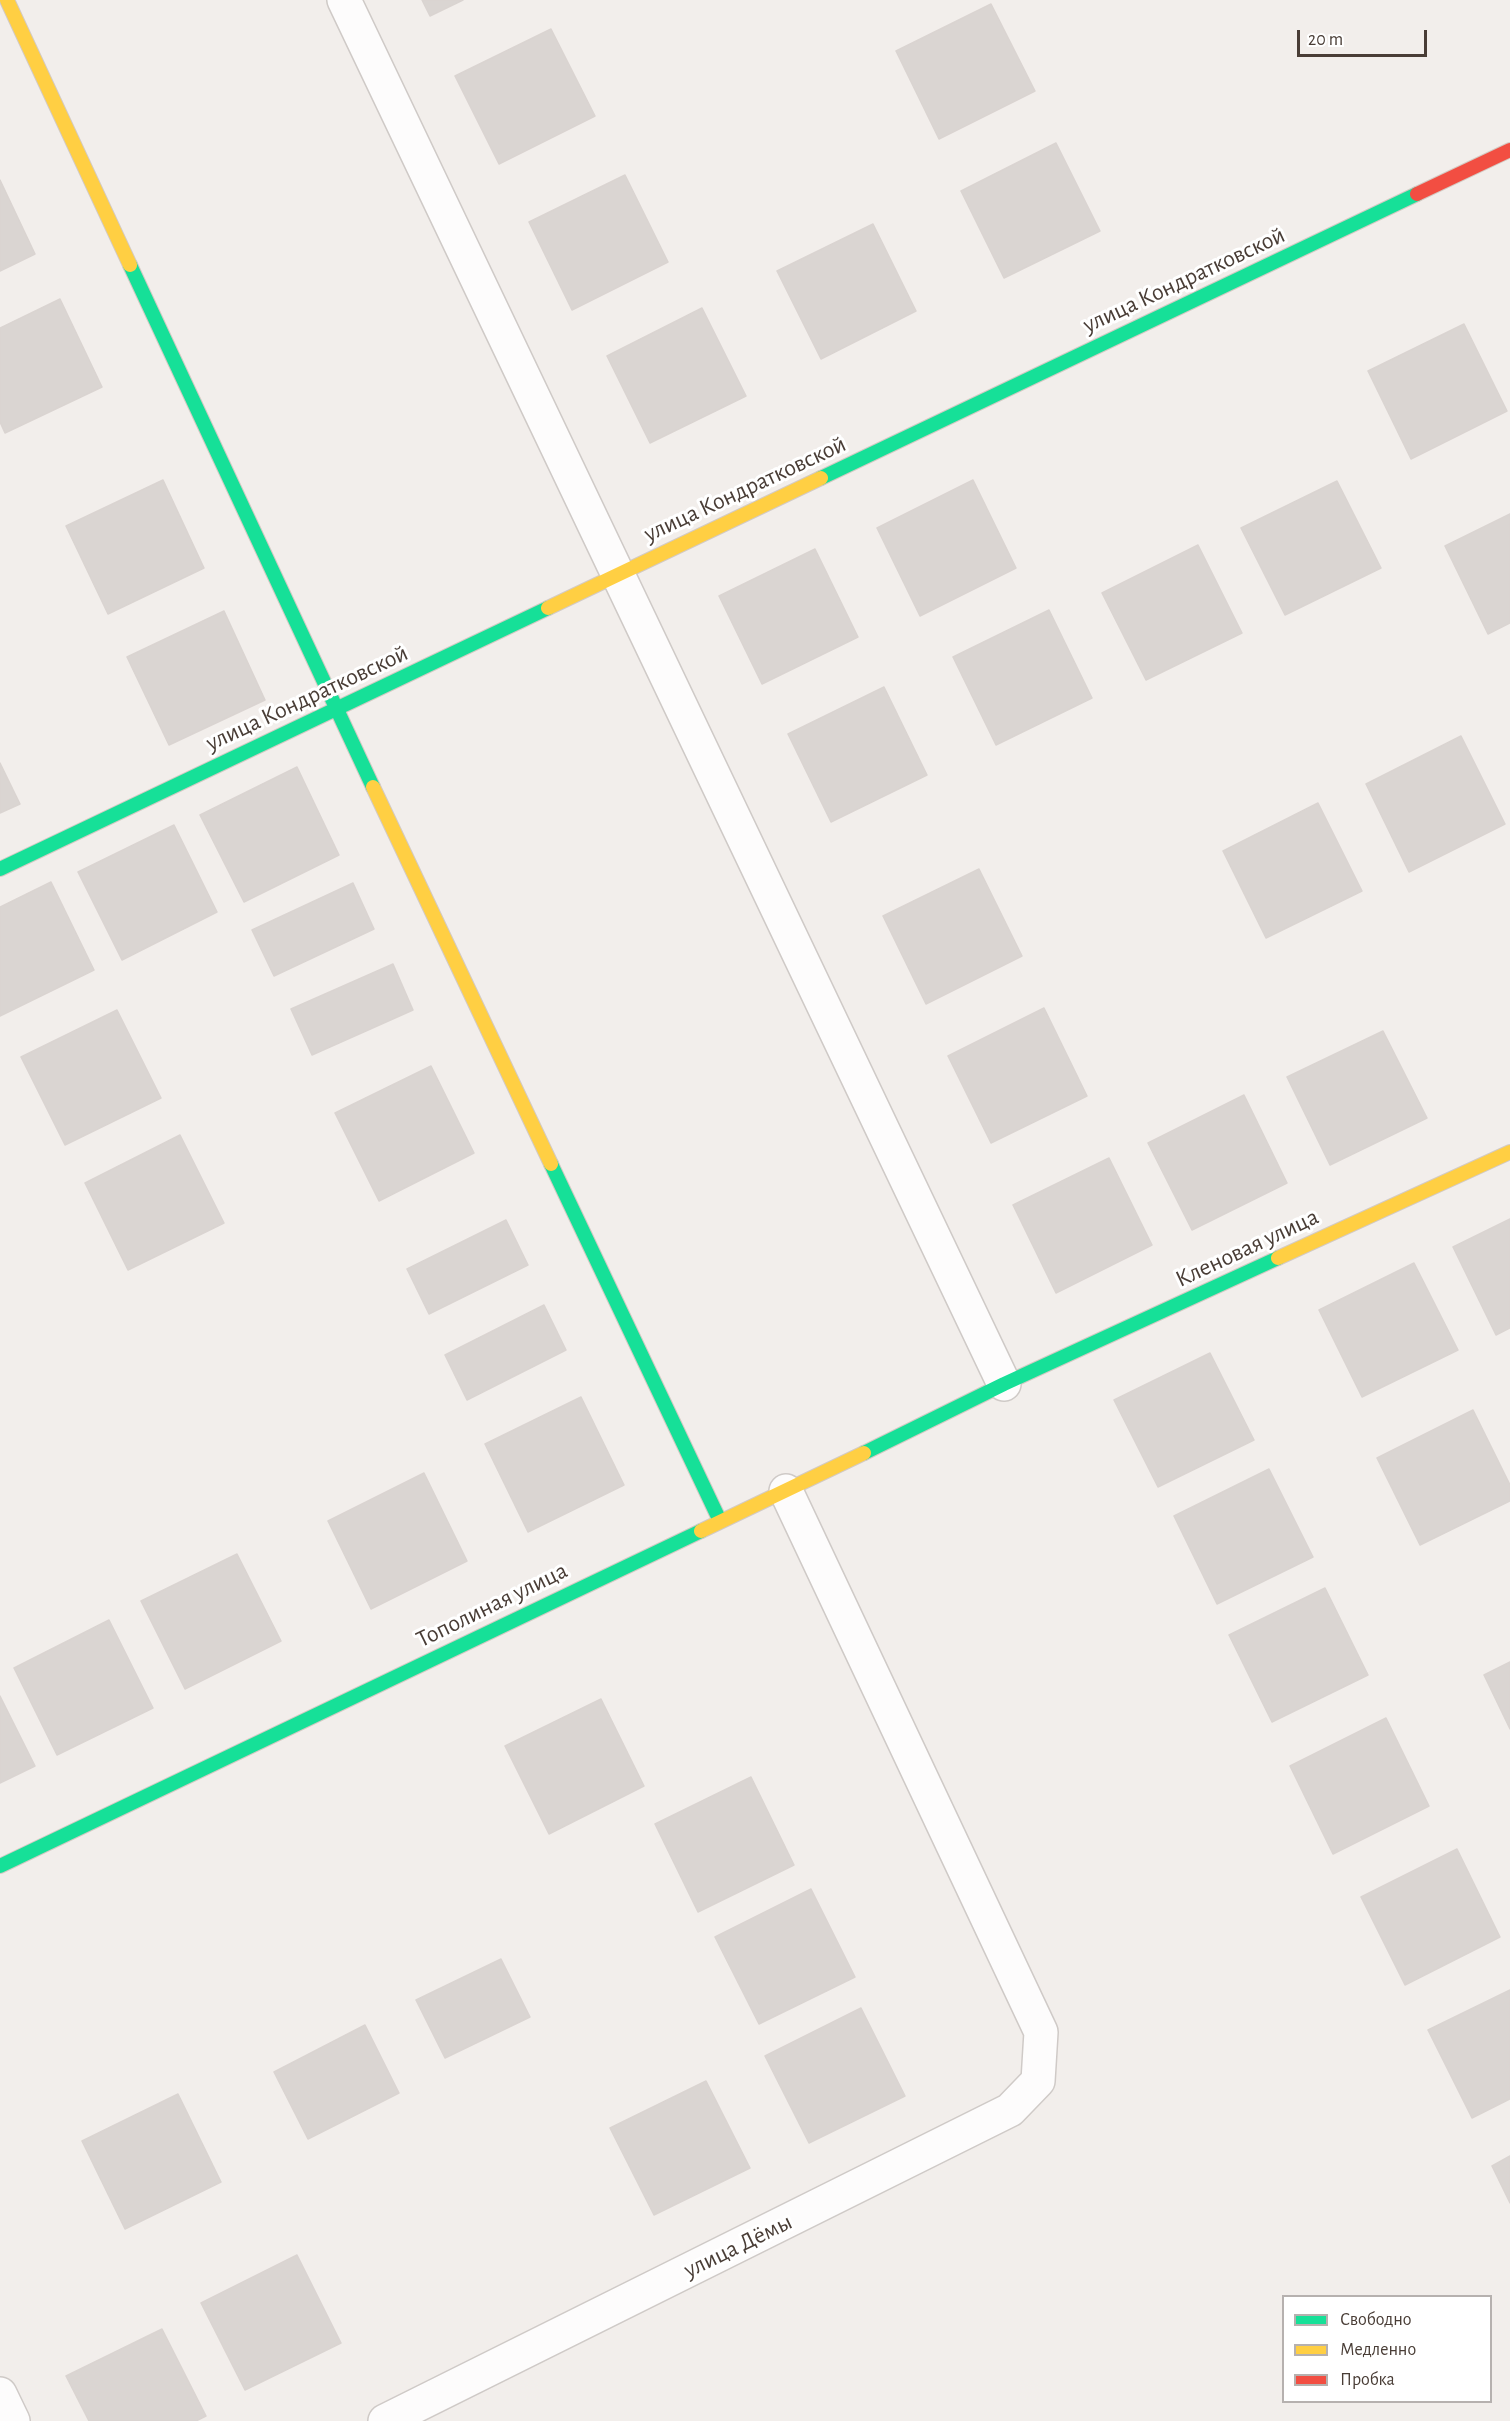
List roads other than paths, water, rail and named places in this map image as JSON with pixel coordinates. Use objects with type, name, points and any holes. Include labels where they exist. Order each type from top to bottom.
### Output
[{"type":"street","points":[[7,0],[336,709],[720,1521]]},
{"type":"street","points":[[344,0],[1004,1384]]},
{"type":"street","name":"улица Кондратковской","points":[[0,869],[1510,150]]},
{"type":"street","name":"Кленовая улица","points":[[1004,1384],[1510,1152]]},
{"type":"street","name":"Тополиная улица","points":[[0,1866],[786,1491],[1004,1384]]},
{"type":"street","name":"улица Дёмы","points":[[385,2421],[1010,2110],[1038,2081],[1041,2032],[786,1491]]},
{"type":"street","points":[[0,2394],[13,2421]]}]
